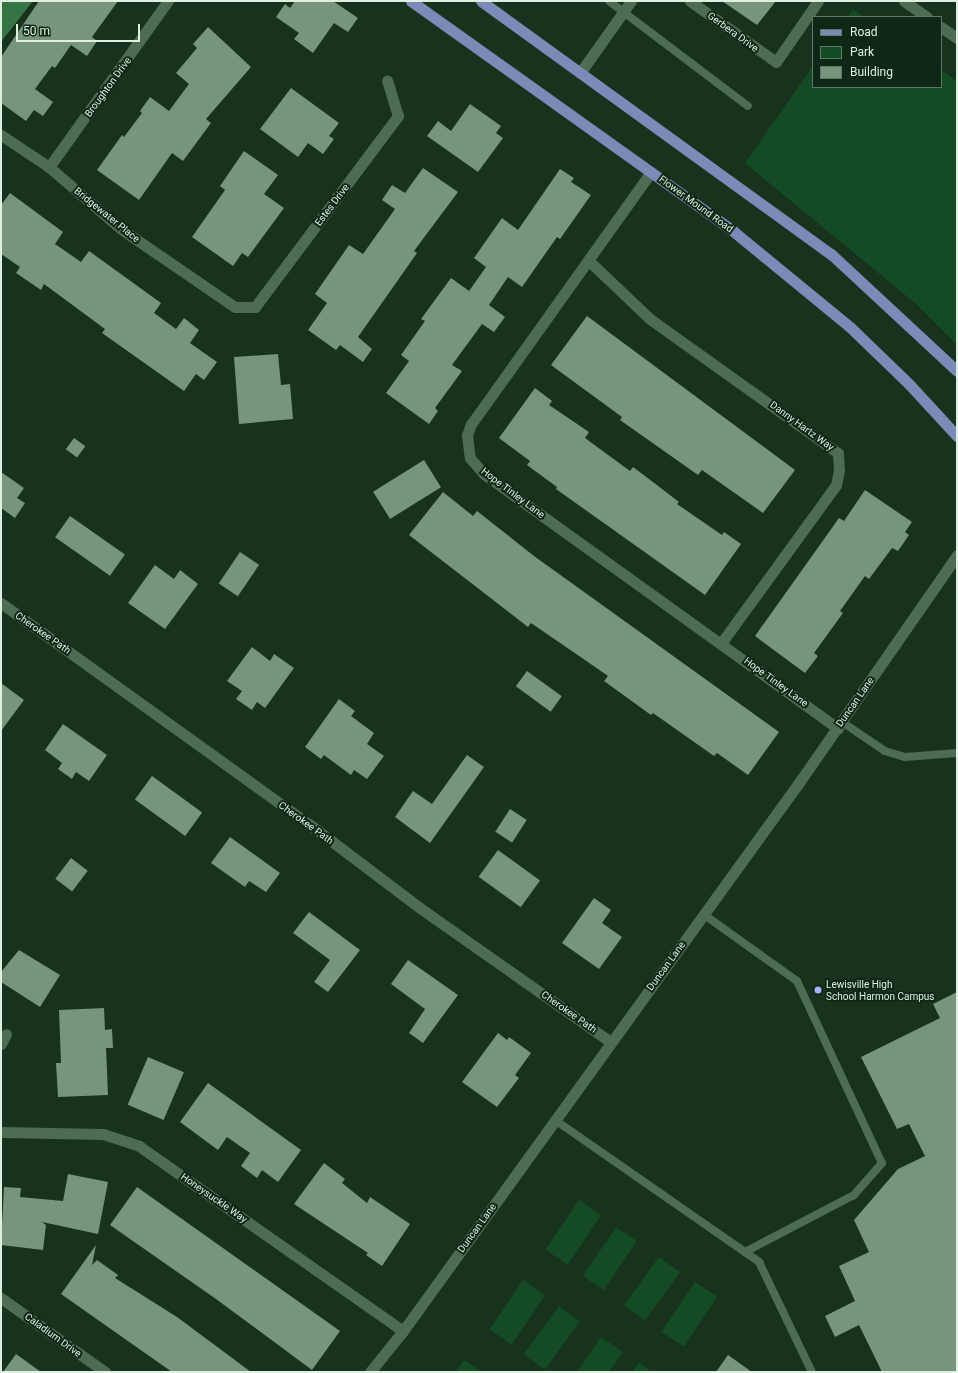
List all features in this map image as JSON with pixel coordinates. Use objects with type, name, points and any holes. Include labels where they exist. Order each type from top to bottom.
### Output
[{"type":"main road","name":"Flower Mound Road","points":[[411,1],[733,231],[826,306],[910,384],[957,436]]},
{"type":"main road","points":[[481,1],[831,254],[957,371]]},
{"type":"street","points":[[580,73],[631,1]]},
{"type":"street","name":"Gerbera Drive","points":[[690,1],[776,62],[818,1]]},
{"type":"street","points":[[904,1],[926,16]]},
{"type":"street","name":"Broughton Drive","points":[[49,167],[170,3]]},
{"type":"street","points":[[942,28],[957,38]]},
{"type":"street","name":"Estes Drive","points":[[235,307],[255,307],[398,116],[387,81]]},
{"type":"street","name":"Bridgewater Place","points":[[1,135],[49,167],[121,229],[235,307]]},
{"type":"street","name":"Hope Tinley Lane","points":[[650,172],[471,424],[467,435],[470,458],[484,474],[840,725]]},
{"type":"street","name":"Danny Hartz Way","points":[[588,260],[650,319],[838,453],[839,470],[836,485],[722,642]]},
{"type":"street","name":"Duncan Lane","points":[[370,1372],[403,1331],[840,725],[957,555]]},
{"type":"street","name":"Cherokee Path","points":[[1,603],[309,824],[420,908],[611,1042]]},
{"type":"street","name":"Honeysuckle Way","points":[[1,1132],[103,1134],[139,1146],[403,1331]]},
{"type":"street","name":"Caladium Drive","points":[[1,1298],[105,1372]]},
{"type":"lane","points":[[609,1],[748,106]]},
{"type":"lane","points":[[840,725],[885,751],[905,757],[957,753]]},
{"type":"lane","points":[[703,914],[797,981],[882,1163],[854,1195],[745,1252]]},
{"type":"lane","points":[[555,1120],[760,1262],[812,1372]]},
{"type":"green space","points":[[1,1],[33,1],[1,42]]},
{"type":"green space","points":[[853,9],[864,16],[849,16]]},
{"type":"green space","points":[[812,67],[812,88],[942,88],[942,71],[957,81],[957,345],[916,304],[745,163]]},
{"type":"green space","points":[[579,1200],[601,1215],[568,1265],[545,1250]]},
{"type":"green space","points":[[616,1227],[637,1241],[604,1290],[583,1276]]},
{"type":"green space","points":[[659,1257],[680,1272],[645,1321],[624,1306]]},
{"type":"green space","points":[[523,1280],[545,1295],[512,1345],[489,1330]]},
{"type":"green space","points":[[695,1282],[717,1297],[684,1347],[661,1332]]},
{"type":"green space","points":[[559,1306],[580,1321],[545,1370],[524,1355]]},
{"type":"green space","points":[[601,1337],[623,1352],[609,1372],[577,1372]]},
{"type":"green space","points":[[464,1360],[482,1372],[455,1372]]},
{"type":"green space","points":[[639,1362],[652,1372],[632,1372]]},
{"type":"building","points":[[39,1],[118,1],[92,37],[97,41],[87,56],[71,45],[55,68],[52,66],[35,89],[53,102],[43,116],[34,110],[26,121],[1,103],[1,57]]},
{"type":"building","points":[[295,1],[333,1],[358,18],[348,32],[334,23],[313,53],[294,39],[299,33],[276,17],[285,4],[290,8]]},
{"type":"building","points":[[722,1],[776,1],[757,25]]},
{"type":"building","points":[[208,27],[251,67],[206,119],[211,123],[183,161],[172,153],[139,200],[97,170],[122,135],[124,137],[142,113],[140,111],[150,97],[169,111],[189,84],[176,73],[197,48],[193,44]]},
{"type":"building","points":[[291,88],[339,123],[329,136],[334,139],[323,154],[308,143],[298,157],[260,129]]},
{"type":"building","points":[[470,104],[501,126],[496,133],[503,138],[478,172],[427,136],[438,121],[451,131]]},
{"type":"building","points":[[244,151],[278,175],[264,194],[284,208],[248,257],[242,253],[233,266],[192,237],[225,190],[220,186]]},
{"type":"building","points":[[423,168],[458,192],[414,251],[417,253],[358,337],[372,349],[363,362],[340,345],[336,350],[308,330],[327,303],[315,294],[349,245],[363,254],[395,209],[382,200],[392,185],[405,193]]},
{"type":"building","points":[[560,169],[574,178],[571,182],[591,195],[560,239],[557,237],[522,287],[508,277],[489,305],[505,317],[494,332],[482,324],[452,365],[462,371],[435,408],[438,411],[429,424],[386,393],[409,361],[401,355],[425,321],[421,319],[451,278],[469,291],[486,267],[474,258],[502,218],[518,230]]},
{"type":"building","points":[[10,193],[63,232],[55,244],[81,262],[89,251],[161,303],[154,313],[176,329],[184,318],[199,330],[190,343],[217,362],[204,380],[196,374],[184,391],[102,333],[105,329],[44,284],[41,290],[16,273],[20,267],[1,254],[1,205]]},
{"type":"building","points":[[587,316],[795,470],[763,513],[702,470],[698,475],[620,420],[622,417],[551,365]]},
{"type":"building","points":[[278,354],[281,385],[290,384],[293,419],[239,424],[234,357]]},
{"type":"building","points":[[535,388],[552,401],[549,405],[589,432],[585,438],[630,471],[633,467],[679,502],[677,504],[722,535],[724,532],[741,544],[705,595],[556,489],[557,487],[527,465],[530,461],[499,438]]},
{"type":"building","points":[[74,438],[85,446],[77,458],[66,449]]},
{"type":"building","points":[[424,460],[441,487],[390,519],[373,492]]},
{"type":"building","points":[[1,472],[24,488],[17,498],[25,503],[15,518],[1,508]]},
{"type":"building","points":[[865,490],[912,522],[905,532],[909,535],[898,551],[892,548],[869,579],[865,576],[840,611],[843,613],[814,653],[818,656],[805,673],[755,636],[839,518],[844,521]]},
{"type":"building","points":[[443,492],[473,516],[477,511],[534,556],[779,732],[748,775],[717,753],[714,756],[653,713],[651,715],[604,681],[608,676],[531,623],[528,627],[409,535]]},
{"type":"building","points":[[70,516],[125,554],[110,576],[55,537]]},
{"type":"building","points":[[240,552],[259,565],[238,596],[219,584]]},
{"type":"building","points":[[155,565],[174,579],[180,570],[198,584],[165,629],[128,603]]},
{"type":"building","points":[[252,647],[270,661],[274,654],[294,668],[265,708],[257,702],[252,710],[236,699],[242,691],[227,681]]},
{"type":"building","points":[[527,671],[562,696],[551,712],[516,686]]},
{"type":"building","points":[[1,683],[24,700],[1,731]]},
{"type":"building","points":[[339,699],[355,711],[351,716],[374,733],[367,744],[384,756],[367,779],[354,770],[351,775],[324,755],[321,759],[305,747]]},
{"type":"building","points":[[63,724],[107,755],[89,781],[76,772],[72,779],[58,769],[62,763],[45,750]]},
{"type":"building","points":[[467,755],[484,767],[430,843],[395,817],[413,791],[432,804]]},
{"type":"building","points":[[152,776],[202,812],[185,836],[135,799]]},
{"type":"building","points":[[510,809],[527,820],[512,843],[495,832]]},
{"type":"building","points":[[230,837],[280,873],[266,892],[249,881],[245,887],[211,863]]},
{"type":"building","points":[[498,850],[540,881],[521,907],[479,877]]},
{"type":"building","points":[[71,858],[88,871],[72,891],[55,879]]},
{"type":"building","points":[[594,898],[611,910],[602,923],[622,937],[599,969],[562,943]]},
{"type":"building","points":[[309,912],[360,950],[328,992],[314,982],[330,960],[293,933]]},
{"type":"building","points":[[19,950],[60,975],[40,1007],[1,982],[1,972]]},
{"type":"building","points":[[408,960],[458,995],[423,1043],[409,1033],[425,1009],[391,984]]},
{"type":"building","name":"Lewisville High School Harmon Campus","points":[[957,992],[957,1372],[882,1372],[859,1325],[835,1337],[825,1316],[855,1301],[839,1266],[869,1252],[854,1220],[898,1169],[925,1156],[909,1124],[897,1129],[861,1057],[940,1018],[933,1004]]},
{"type":"building","points":[[104,1008],[105,1030],[112,1029],[113,1048],[106,1048],[108,1095],[58,1097],[56,1063],[61,1063],[59,1010]]},
{"type":"building","points":[[498,1033],[507,1040],[509,1037],[531,1053],[515,1075],[519,1078],[497,1107],[462,1082]]},
{"type":"building","points":[[148,1057],[184,1072],[164,1120],[128,1105]]},
{"type":"building","points":[[208,1083],[301,1150],[278,1182],[262,1170],[257,1178],[241,1166],[250,1153],[227,1137],[218,1150],[180,1122]]},
{"type":"building","points":[[324,1163],[345,1179],[342,1183],[367,1203],[370,1197],[410,1224],[382,1266],[366,1255],[368,1253],[294,1204]]},
{"type":"building","points":[[68,1174],[108,1182],[98,1234],[42,1222],[46,1225],[43,1250],[1,1245],[4,1187],[21,1188],[20,1197],[63,1201]]},
{"type":"building","points":[[137,1187],[340,1331],[312,1370],[216,1299],[110,1225]]},
{"type":"building","points":[[96,1245],[92,1265],[97,1260],[118,1275],[115,1278],[177,1317],[251,1372],[172,1372],[61,1294]]},
{"type":"building","points":[[16,1354],[41,1372],[3,1372]]},
{"type":"building","points":[[728,1355],[752,1372],[716,1372]]},
{"type":"place","name":"Lewisville High School Harmon Campus","points":[[818,990]]}]
